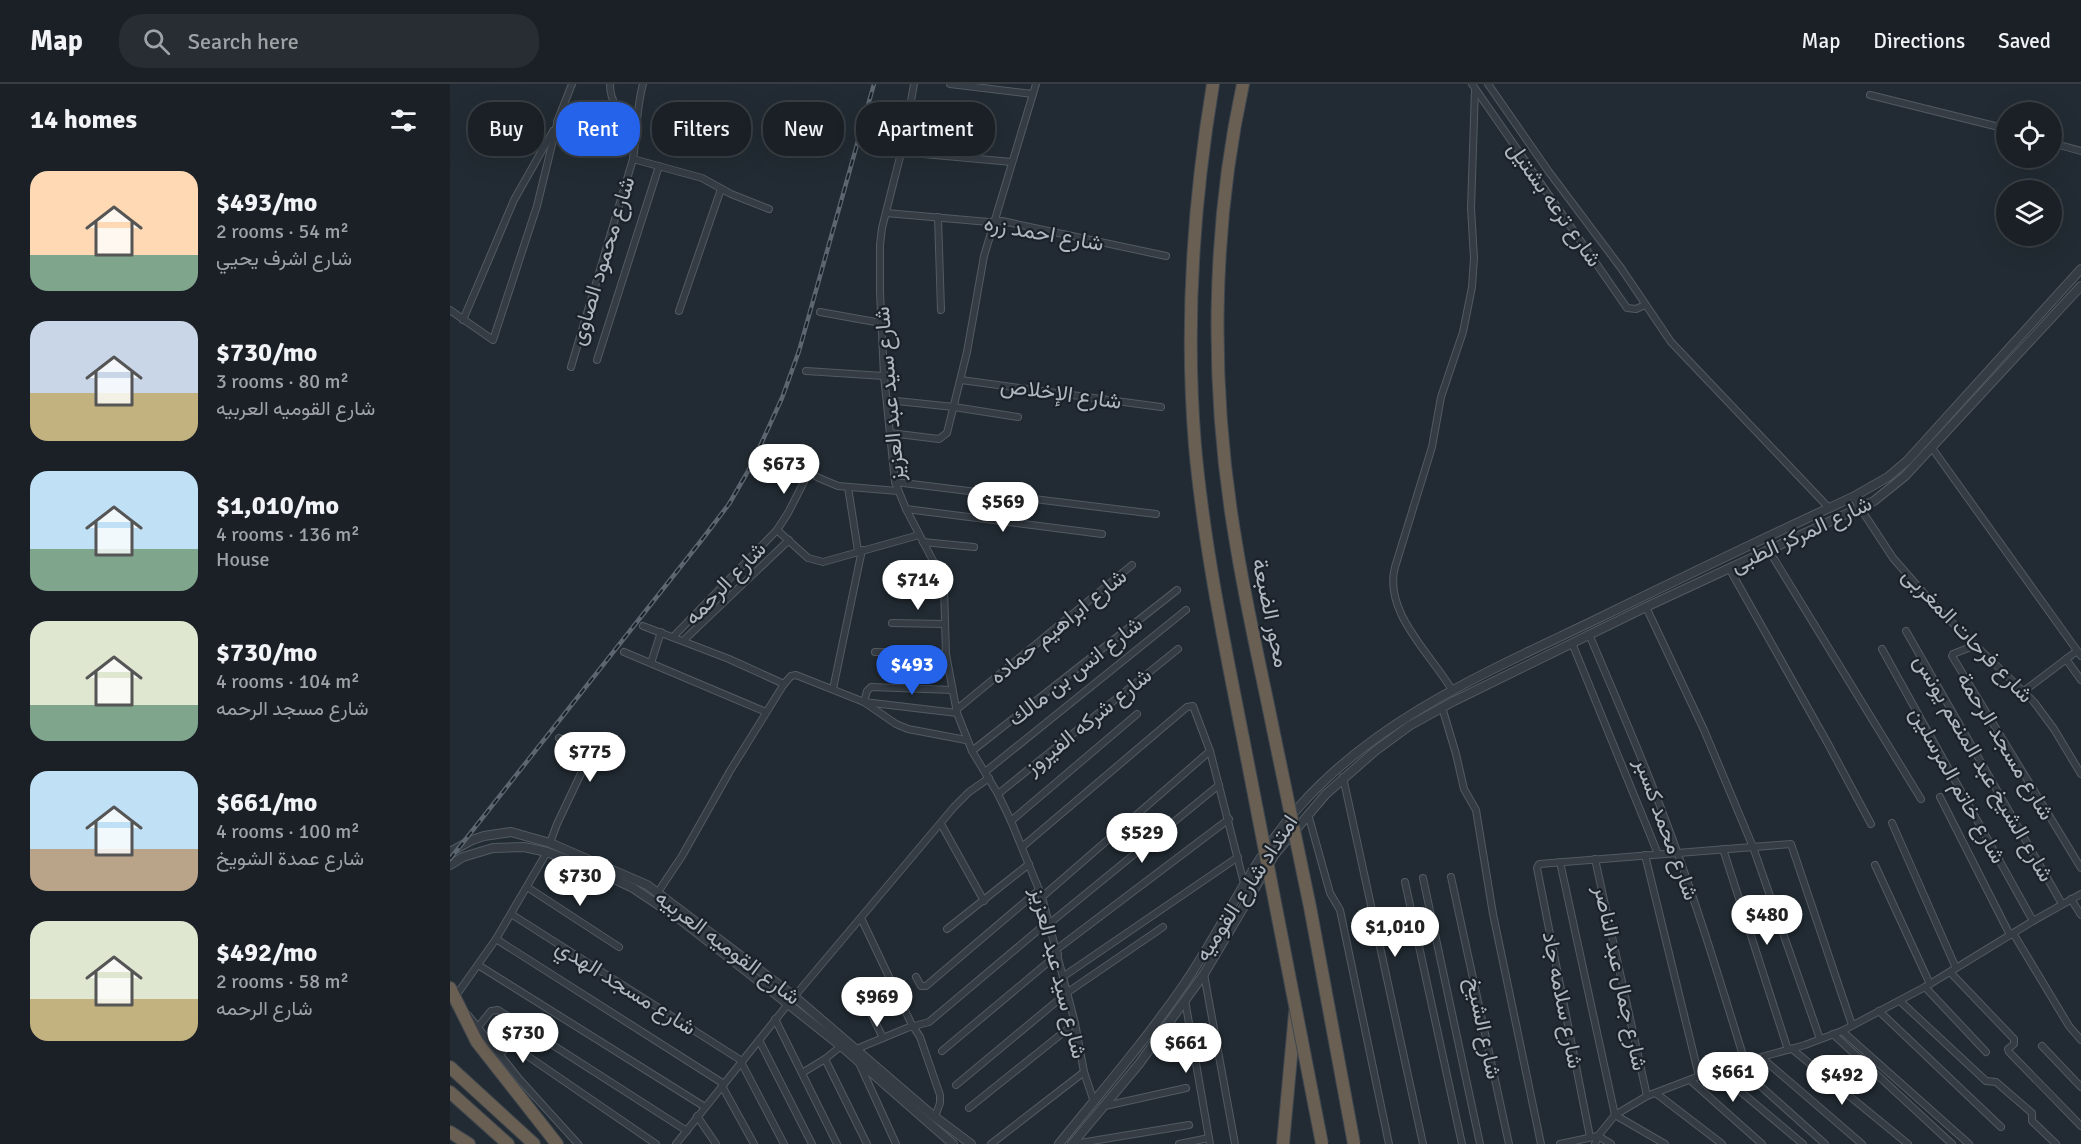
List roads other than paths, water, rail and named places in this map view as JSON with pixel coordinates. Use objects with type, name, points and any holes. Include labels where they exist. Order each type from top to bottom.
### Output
[{"type":"highway","points":[[1213,84],[1200,171],[1192,259],[1191,346],[1195,445],[1213,576],[1322,1144]]},
{"type":"highway","name":"محور الضبعة","points":[[1243,84],[1227,175],[1220,259],[1218,347],[1223,443],[1234,536],[1310,907],[1354,1144]]},
{"type":"highway","points":[[452,992],[477,1042],[557,1144]]},
{"type":"highway","points":[[1284,1144],[1295,1009]]},
{"type":"highway","points":[[450,1067],[534,1144]]},
{"type":"highway","points":[[450,1092],[508,1144]]},
{"type":"highway","points":[[450,1132],[469,1144]]},
{"type":"street","points":[[565,102],[572,84]]},
{"type":"street","points":[[610,84],[610,93],[614,102]]},
{"type":"street","name":"شارع محمود الصاوى","points":[[639,102],[644,84]]},
{"type":"street","name":"شارع سيد عبد العزيز","points":[[911,102],[914,84]]},
{"type":"street","points":[[950,84],[1033,94]]},
{"type":"street","points":[[890,433],[942,438],[947,433],[969,345],[981,271],[1036,84]]},
{"type":"street","name":"شارع ترعه بشتيل","points":[[1488,84],[1549,172],[1621,268],[1671,342],[1829,508]]},
{"type":"street","points":[[1452,690],[1401,616],[1392,585],[1395,567],[1431,447],[1441,397],[1463,332],[1472,287],[1474,258],[1471,208],[1473,86]]},
{"type":"street","name":"شارع ترعه بشتيل","points":[[1473,86],[1627,308],[1636,309],[1645,305]]},
{"type":"street","points":[[1870,94],[1996,126]]},
{"type":"street","points":[[463,320],[506,216],[556,124]]},
{"type":"street","points":[[450,310],[493,340],[537,206],[556,128]]},
{"type":"street","points":[[2062,146],[2081,151]]},
{"type":"street","name":"شارع محمود الصاوى","points":[[571,367],[633,156]]},
{"type":"street","name":"شارع سيد عبد العزيز","points":[[900,156],[880,245],[884,376],[896,482],[906,509],[941,576],[944,588],[946,654],[957,711],[966,740],[998,794],[1040,893],[1058,952],[1084,1072],[1094,1102]]},
{"type":"street","points":[[945,156],[1012,162]]},
{"type":"street","points":[[633,159],[702,178],[721,189],[769,209]]},
{"type":"street","points":[[597,360],[659,166]]},
{"type":"street","points":[[679,311],[721,189]]},
{"type":"street","name":"شارع احمد زره","points":[[886,213],[1002,221],[1166,256]]},
{"type":"street","points":[[938,217],[941,310]]},
{"type":"street","name":"شارع المركز الطبى","points":[[1605,615],[1853,497],[1888,477],[1907,461],[2081,269]]},
{"type":"street","name":"شارع المركز الطبى","points":[[1589,634],[1768,549],[1861,508],[1895,485],[2081,286]]},
{"type":"street","points":[[820,312],[881,323]]},
{"type":"street","points":[[806,371],[884,376]]},
{"type":"street","name":"شارع الإخلاص","points":[[961,380],[1161,407]]},
{"type":"street","points":[[887,399],[1018,417]]},
{"type":"street","points":[[1932,448],[2079,654],[2066,659],[2024,691]]},
{"type":"street","points":[[773,456],[789,461],[828,483],[898,491]]},
{"type":"street","name":"شارع الرحمه","points":[[673,637],[777,530],[809,472]]},
{"type":"street","points":[[896,482],[1156,514]]},
{"type":"street","points":[[833,689],[860,551],[848,487]]},
{"type":"street","name":"شارع فرحات المغربى","points":[[1853,497],[1893,558],[1935,606],[2024,691],[2043,713],[2081,774]]},
{"type":"street","points":[[906,509],[1102,534]]},
{"type":"street","points":[[777,530],[814,561],[823,562],[920,535]]},
{"type":"street","points":[[684,640],[789,540]]},
{"type":"street","points":[[923,542],[974,547]]},
{"type":"street","points":[[1768,549],[1921,799]]},
{"type":"street","name":"شارع ابراهيم حماده","points":[[957,711],[1132,565]]},
{"type":"street","points":[[1729,568],[1827,742],[1870,824]]},
{"type":"street","name":"شارع انس بن مالك","points":[[972,751],[1178,590]]},
{"type":"street","points":[[1646,607],[1704,730],[1753,847],[1820,1039]]},
{"type":"street","points":[[676,1144],[775,1019],[969,792],[1186,610]]},
{"type":"street","name":"امتداد شارع القوميه","points":[[1059,1144],[1183,985],[1278,832],[1319,786],[1379,734],[1452,690],[1605,615]]},
{"type":"street","points":[[892,623],[944,624]]},
{"type":"street","points":[[643,626],[684,640],[784,684]]},
{"type":"street","name":"شارع الشيخ عبد المنعم يونس","points":[[1906,631],[2062,904]]},
{"type":"street","points":[[651,663],[661,632]]},
{"type":"street","name":"امتداد شارع القوميه","points":[[1073,1144],[1161,1035],[1204,974],[1275,854],[1308,813],[1343,777],[1392,738],[1442,707],[1589,634]]},
{"type":"street","name":"شارع محمد كسبر","points":[[1589,634],[1678,853],[1744,1062]]},
{"type":"street","points":[[1572,643],[1658,854]]},
{"type":"street","name":"شارع مسجد الرحمة","points":[[1976,645],[1952,656],[2081,868]]},
{"type":"street","name":"شارع شركه الفيروز","points":[[998,794],[1178,649]]},
{"type":"street","name":"شارع خاتم المرسلين","points":[[1882,649],[2033,921]]},
{"type":"street","points":[[624,652],[766,712]]},
{"type":"street","points":[[875,652],[946,654]]},
{"type":"street","points":[[2066,659],[2081,680]]},
{"type":"street","points":[[658,892],[682,856],[766,712],[791,676],[796,675],[864,702],[896,724],[908,729],[966,740]]},
{"type":"street","points":[[864,702],[867,691],[871,687],[952,690]]},
{"type":"street","points":[[864,702],[957,711]]},
{"type":"street","points":[[1022,847],[1187,707],[1193,706],[1210,751],[1248,898]]},
{"type":"street","points":[[1442,707],[1464,789],[1476,810],[1493,914],[1541,1144]]},
{"type":"street","points":[[1011,821],[1137,714]]},
{"type":"street","points":[[559,738],[584,758],[584,767],[557,824],[549,847],[527,887],[478,965],[452,992],[500,1055],[578,1144]]},
{"type":"street","points":[[916,977],[921,986],[926,986],[1210,751]]},
{"type":"street","points":[[1343,777],[1423,1144]]},
{"type":"street","points":[[852,1051],[929,1022],[1219,785]]},
{"type":"street","points":[[1940,797],[2011,934],[2069,1026],[2081,1040]]},
{"type":"street","points":[[1308,813],[1329,893],[1340,910],[1389,1144]]},
{"type":"street","points":[[942,1051],[1058,952],[1229,819]]},
{"type":"street","points":[[941,824],[984,901]]},
{"type":"street","points":[[1892,824],[1956,968]]},
{"type":"street","name":"شارع القوميه العربيه","points":[[450,852],[472,840],[497,832],[511,832],[636,880],[658,892],[795,997],[852,1051],[971,1144]]},
{"type":"street","points":[[1665,1144],[1615,1115],[1560,862],[1791,844],[1852,1025]]},
{"type":"street","name":"شارع القوميه العربيه","points":[[450,865],[463,857],[493,848],[549,847],[645,895],[841,1046],[852,1051],[859,1063],[953,1144]]},
{"type":"street","points":[[1723,849],[1790,1050],[1908,1144]]},
{"type":"street","points":[[1645,855],[1699,1076]]},
{"type":"street","points":[[1064,976],[1238,857]]},
{"type":"street","name":"شارع جمال عبد الناصر","points":[[1595,859],[1647,1096]]},
{"type":"street","name":"شارع سلامه جاد","points":[[1560,862],[1540,864],[1537,868],[1590,1137]]},
{"type":"street","points":[[947,929],[1029,864]]},
{"type":"street","points":[[1875,865],[1927,985],[1986,1052]]},
{"type":"street","points":[[1423,878],[1480,1144]]},
{"type":"street","name":"شارع الشيخ","points":[[1451,878],[1509,1144]]},
{"type":"street","points":[[1405,882],[1462,1144]]},
{"type":"street","points":[[527,887],[619,947]]},
{"type":"street","points":[[1595,1144],[1598,1136],[1615,1115],[1647,1096],[1715,1070],[1790,1050],[1842,1031],[1900,1001],[2081,894]]},
{"type":"street","points":[[2071,899],[2081,915]]},
{"type":"street","name":"شارع مسجد الهدي","points":[[511,914],[741,1062]]},
{"type":"street","points":[[861,918],[913,1027],[920,1037],[940,1095],[940,1103],[934,1117]]},
{"type":"street","points":[[956,1085],[1068,992],[1163,927]]},
{"type":"street","points":[[496,939],[723,1085],[754,1144]]},
{"type":"street","points":[[478,965],[705,1107]]},
{"type":"street","points":[[1950,972],[2014,1039],[2014,1044],[2008,1049],[2009,1052],[2081,1126]]},
{"type":"street","points":[[1204,974],[1235,1144]]},
{"type":"street","points":[[858,989],[883,1038]]},
{"type":"street","points":[[1179,1144],[1210,1141],[1185,999]]},
{"type":"street","points":[[1900,1001],[1986,1081],[1996,1082],[2032,1113],[2032,1121],[2055,1144]]},
{"type":"street","points":[[478,1027],[491,1011],[498,1010],[687,1131]]},
{"type":"street","points":[[1879,1011],[2001,1127]]},
{"type":"street","points":[[775,1019],[837,1144]]},
{"type":"street","points":[[969,1108],[1075,1023]]},
{"type":"street","points":[[1842,1031],[1969,1144]]},
{"type":"street","points":[[1833,1034],[1952,1144]]},
{"type":"street","points":[[759,1040],[812,1144]]},
{"type":"street","points":[[500,1055],[507,1046],[513,1046],[656,1144]]},
{"type":"street","points":[[802,1073],[841,1046]]},
{"type":"street","points":[[2042,1046],[2081,1087]]},
{"type":"street","points":[[1762,1058],[1862,1144]]},
{"type":"street","points":[[825,1059],[867,1144]]},
{"type":"street","points":[[741,1062],[784,1144]]},
{"type":"street","points":[[859,1063],[896,1144]]},
{"type":"street","points":[[1736,1064],[1825,1144]]},
{"type":"street","points":[[1715,1070],[1803,1144]]},
{"type":"street","points":[[992,1144],[1084,1072]]},
{"type":"street","points":[[1690,1080],[1762,1144]]},
{"type":"street","points":[[1105,1106],[1186,1088]]},
{"type":"street","points":[[1657,1094],[1722,1144]]},
{"type":"street","points":[[697,1116],[716,1144]]},
{"type":"street","points":[[1073,1144],[1189,1125]]},
{"type":"street","points":[[1560,1144],[1598,1136],[1611,1144]]},
{"type":"railway","points":[[450,859],[704,537],[729,504],[751,466],[782,398],[799,351],[874,84]]}]
